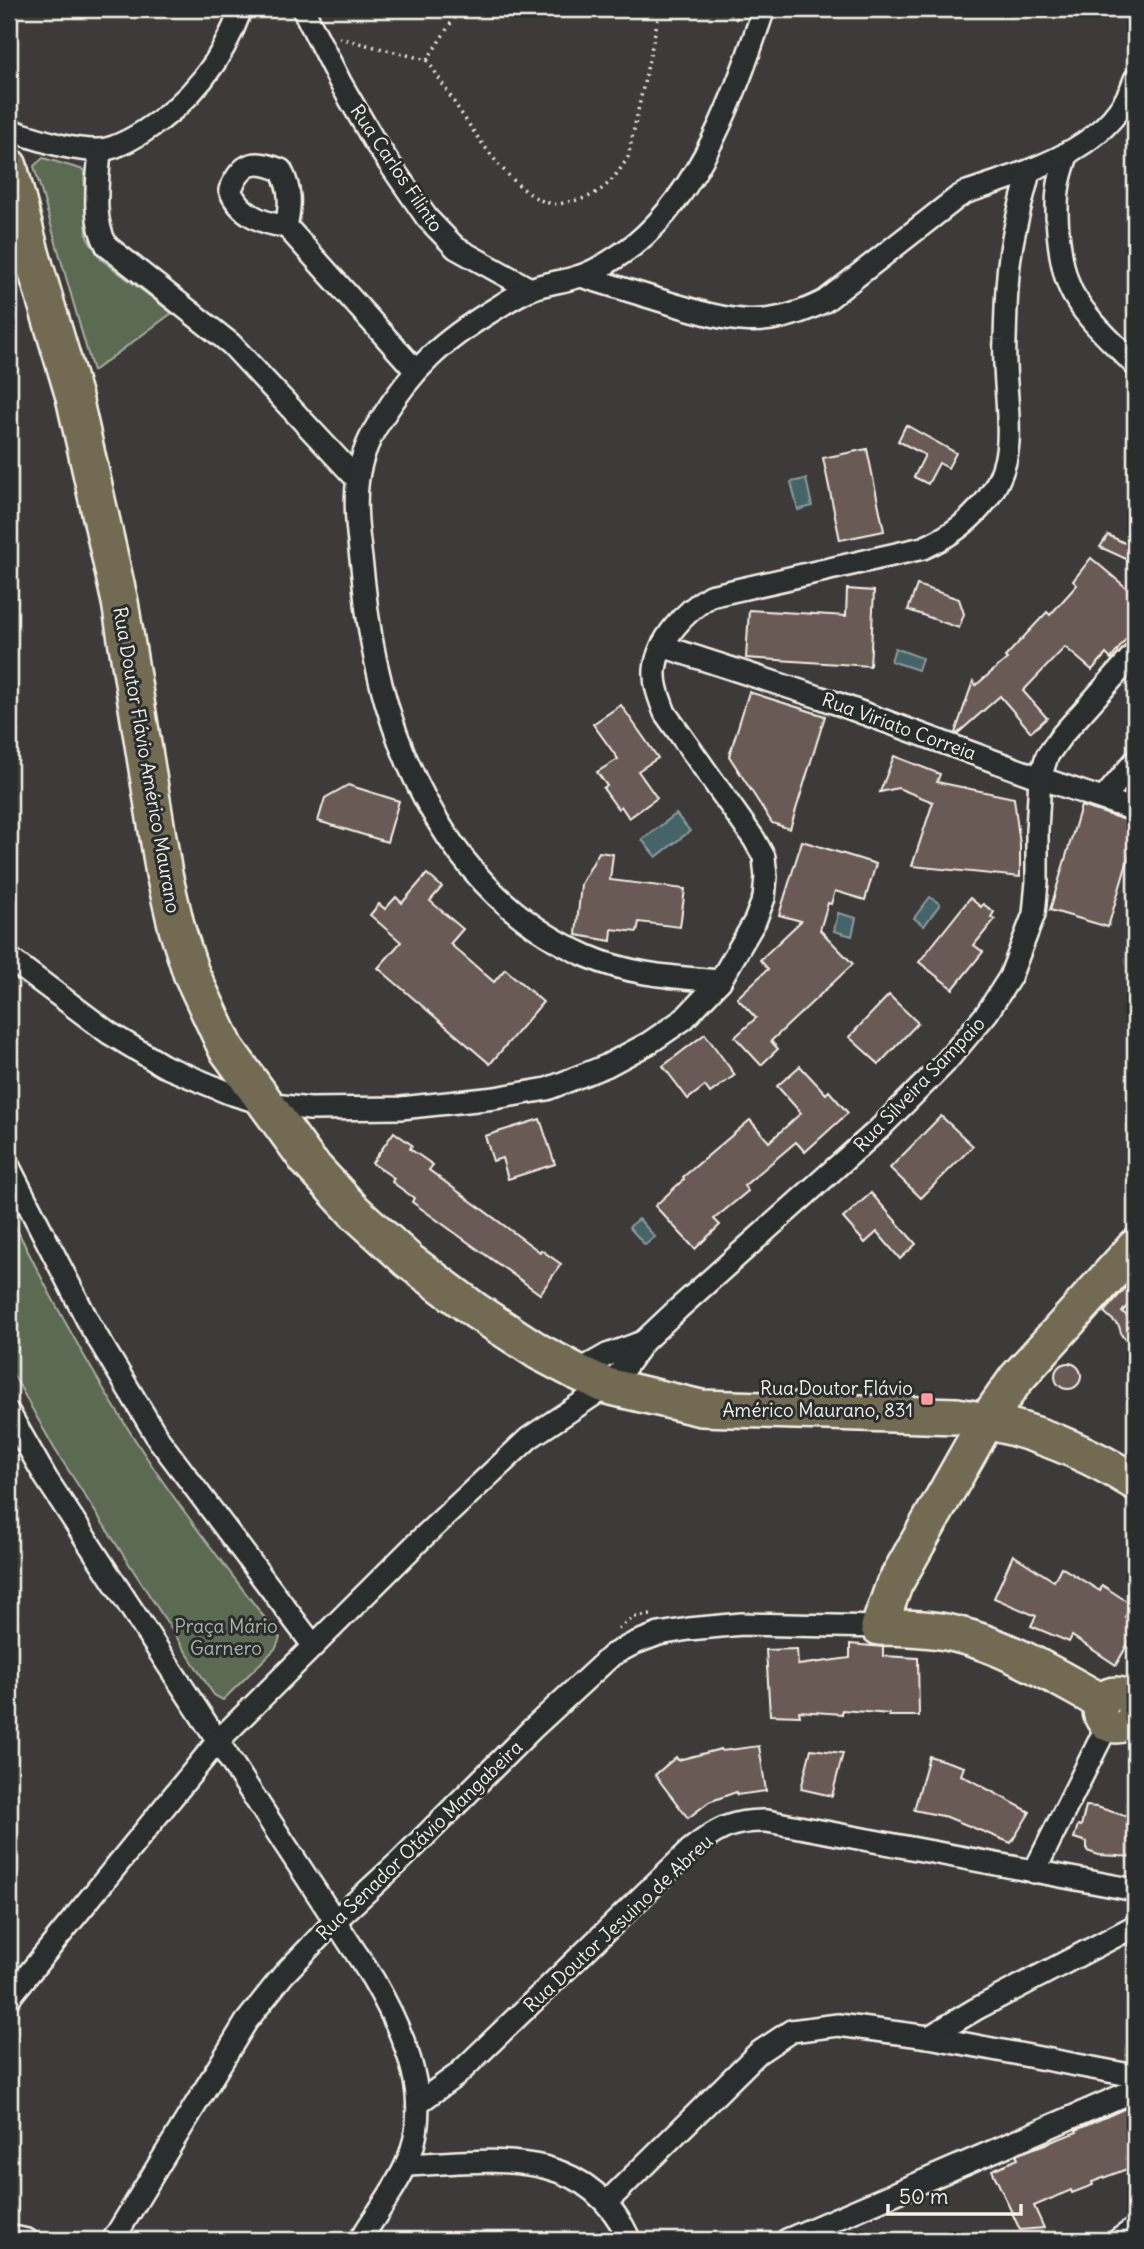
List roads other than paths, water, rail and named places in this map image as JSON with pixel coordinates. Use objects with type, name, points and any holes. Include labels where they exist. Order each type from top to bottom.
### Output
[{"type":"main road","name":"Rua Doutor Flávio Américo Maurano","points":[[9,166],[32,256],[74,397],[115,578],[164,874],[177,929],[191,973],[226,1048],[316,1170],[409,1261],[476,1311],[592,1379],[701,1408],[957,1416],[987,1420],[1065,1444],[1135,1482]]},
{"type":"main road","points":[[870,1619],[894,1585],[987,1420],[1016,1379],[1135,1247]]},
{"type":"main road","points":[[901,1415],[921,1426],[940,1442],[948,1452],[953,1479]]},
{"type":"main road","name":"Rua Senador Otávio Mangabeira","points":[[870,1619],[956,1634],[1123,1705]]},
{"type":"street","points":[[9,130],[81,149],[100,150],[129,141],[180,106],[205,79],[222,54],[241,9]]},
{"type":"street","name":"Rua Carlos Filinto","points":[[303,9],[374,141],[427,218],[456,248],[530,289]]},
{"type":"street","points":[[720,981],[645,974],[587,956],[556,940],[509,906],[444,834],[396,736],[382,685],[368,622],[356,478],[361,458],[377,424],[429,355],[465,328],[530,289],[581,276],[636,243],[691,179],[713,139],[740,78],[765,9]]},
{"type":"street","points":[[581,276],[722,319],[750,322],[776,320],[809,309],[825,301],[958,197],[1029,172],[1068,152],[1105,128],[1124,105],[1135,79]]},
{"type":"street","points":[[100,150],[98,213],[100,233],[107,246],[231,344],[356,478]]},
{"type":"street","points":[[1068,152],[1059,186],[1058,220],[1062,260],[1072,294],[1095,326],[1135,365]]},
{"type":"street","points":[[9,958],[109,1033],[164,1066],[229,1093],[265,1104],[310,1109],[401,1108],[495,1098],[547,1089],[606,1066],[649,1043],[684,1019],[720,981],[755,921],[764,898],[766,877],[764,857],[754,839],[665,713],[656,691],[655,669],[662,646],[693,606],[710,596],[923,548],[940,541],[963,525],[985,503],[1006,460],[1008,440],[1004,348],[1008,279],[1011,249],[1029,172]]},
{"type":"street","points":[[286,226],[416,371]]},
{"type":"street","name":"Rua Viriato Correia","points":[[662,646],[822,698],[1135,810]]},
{"type":"street","name":"Rua Silveira Sampaio","points":[[592,1379],[626,1366],[643,1342],[879,1129],[945,1063],[987,1013],[1010,977],[1034,914],[1040,778],[1047,756],[1062,735],[1135,653]]},
{"type":"street","points":[[1104,798],[1135,761]]},
{"type":"street","points":[[9,1167],[90,1325],[159,1440],[313,1645]]},
{"type":"street","name":"Rua Silveira Sampaio","points":[[592,1379],[607,1355],[643,1342]]},
{"type":"street","points":[[9,1998],[217,1742],[313,1645],[592,1379]]},
{"type":"street","points":[[9,1413],[46,1478],[396,2018],[415,2075],[418,2103],[415,2138],[406,2165],[360,2240]]},
{"type":"street","name":"Rua Senador Otávio Mangabeira","points":[[113,2240],[246,2022],[284,1974],[532,1729],[612,1655],[659,1634],[689,1629],[870,1619]]},
{"type":"street","points":[[1034,1872],[1123,1705]]},
{"type":"street","name":"Rua Doutor Jesuino de Abreu","points":[[418,2103],[457,2075],[690,1850],[712,1833],[745,1820],[840,1833],[903,1848],[1135,1890]]},
{"type":"street","points":[[929,2037],[976,2009],[1135,1926]]},
{"type":"street","points":[[607,2202],[758,2053],[791,2031],[838,2025],[929,2037],[1135,2076]]},
{"type":"street","points":[[787,2240],[1135,2090]]},
{"type":"street","points":[[406,2165],[505,2160],[537,2165],[566,2175],[607,2202],[630,2240]]},
{"type":"street","points":[[1118,2240],[1135,2228]]},
{"type":"street","points":[[9,2236],[27,2240]]},
{"type":"water","points":[[806,479],[812,506],[798,510],[791,482]]},
{"type":"water","points":[[895,648],[922,658],[918,670],[891,661]]},
{"type":"water","points":[[676,814],[690,831],[656,857],[642,840]]},
{"type":"water","points":[[930,897],[940,904],[924,926],[914,918]]},
{"type":"water","points":[[838,913],[856,918],[852,936],[834,931]]},
{"type":"water","points":[[639,1219],[655,1237],[645,1245],[629,1227]]},
{"type":"place","name":"Rua Doutor Flávio Américo Maurano, 831","points":[[927,1399]]},
{"type":"park label","name":"Praça Mário Garnero","points":[[226,1637]]}]
